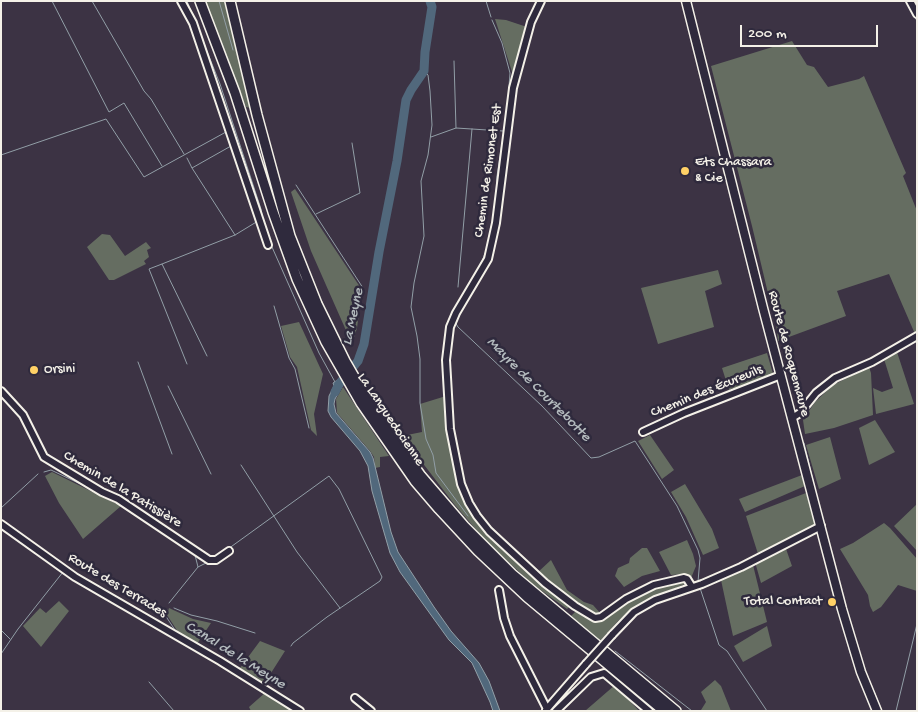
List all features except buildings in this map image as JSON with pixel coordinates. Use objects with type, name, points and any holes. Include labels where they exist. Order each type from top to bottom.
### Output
[{"type":"highway","name":"La Languedocienne","points":[[200,1],[235,93],[273,212],[297,279],[322,334],[343,365],[393,451],[459,532],[527,597],[664,711]]},
{"type":"highway","name":"La Languedocienne","points":[[230,1],[257,115],[290,236],[343,365]]},
{"type":"highway","name":"La Languedocienne","points":[[351,379],[421,476],[464,526],[512,574],[676,711]]},
{"type":"main road","name":"Route de Roquemaure","points":[[686,1],[780,376],[851,640],[861,672],[877,711]]},
{"type":"street","points":[[181,1],[193,23],[268,245]]},
{"type":"street","name":"Chemin de Rimonet Est","points":[[541,1],[531,22],[513,88],[496,223],[488,259],[456,313],[450,327],[446,360],[450,429],[461,484],[469,503],[489,531],[545,583],[575,606],[595,618],[601,617],[626,599],[654,585],[684,578],[696,585]]},
{"type":"street","points":[[910,1],[917,14]]},
{"type":"street","points":[[792,418],[800,413],[816,394],[835,378],[872,362],[917,336]]},
{"type":"street","name":"Chemin des Écureuils","points":[[643,432],[684,413],[780,376]]},
{"type":"street","name":"Chemin de la Patissière","points":[[1,391],[23,415],[44,457],[118,499],[209,560],[216,560],[229,551]]},
{"type":"street","name":"Route des Terrades","points":[[1,524],[75,577],[220,661],[300,711]]},
{"type":"street","points":[[499,590],[504,618],[510,636],[546,710],[626,618],[643,606],[752,562],[821,526]]},
{"type":"street","points":[[556,711],[591,677],[604,673],[649,711]]},
{"type":"street","points":[[355,698],[371,711]]},
{"type":"shaded area","points":[[205,1],[226,1],[250,108],[246,107]]},
{"type":"shaded area","points":[[495,19],[506,20],[527,27],[514,78]]},
{"type":"shaded area","points":[[792,41],[807,65],[814,67],[828,87],[864,76],[906,173],[903,176],[917,211],[917,333],[915,334],[889,274],[837,291],[846,316],[778,341],[775,314],[772,310],[711,66]]},
{"type":"shaded area","points":[[295,189],[362,290],[357,328],[352,344],[311,251],[291,192]]},
{"type":"shaded area","points":[[102,234],[110,235],[125,256],[146,242],[151,248],[147,250],[149,257],[144,261],[146,264],[114,280],[109,280],[87,247]]},
{"type":"shaded area","points":[[718,270],[722,284],[705,291],[714,327],[658,344],[641,288]]},
{"type":"shaded area","points":[[299,322],[323,374],[314,414],[317,436],[311,430],[297,367],[290,357],[281,326]]},
{"type":"shaded area","points":[[897,352],[914,404],[876,414],[873,388],[882,392],[893,388],[884,359]]},
{"type":"shaded area","points":[[767,353],[774,377],[734,391],[733,388],[729,390],[722,368]]},
{"type":"shaded area","points":[[869,367],[873,415],[834,428],[805,434],[803,420],[815,402],[833,385]]},
{"type":"shaded area","points":[[343,387],[389,456],[380,457],[380,467],[375,468],[374,457],[370,451],[337,413],[336,399]]},
{"type":"shaded area","points":[[446,396],[459,487],[468,508],[570,606],[567,609],[531,583],[485,540],[454,504],[402,436],[422,432],[420,404]]},
{"type":"shaded area","points":[[875,420],[895,452],[869,465],[859,428]]},
{"type":"shaded area","points":[[650,435],[674,470],[662,479],[638,441]]},
{"type":"shaded area","points":[[830,437],[841,479],[819,489],[806,445]]},
{"type":"shaded area","points":[[52,472],[121,506],[83,539],[59,503],[45,476]]},
{"type":"shaded area","points":[[802,475],[805,486],[745,512],[739,499]]},
{"type":"shaded area","points":[[685,484],[712,529],[719,548],[703,555],[686,517],[671,492]]},
{"type":"shaded area","points":[[806,493],[816,522],[814,525],[758,554],[746,516]]},
{"type":"shaded area","points":[[917,504],[917,551],[894,526]]},
{"type":"shaded area","points":[[884,523],[917,559],[917,591],[898,585],[881,607],[873,612],[868,595],[840,549]]},
{"type":"shaded area","points":[[687,540],[696,566],[691,578],[684,574],[671,575],[659,552]]},
{"type":"shaded area","points":[[785,546],[792,566],[761,583],[755,562]]},
{"type":"shaded area","points":[[642,548],[647,548],[660,571],[642,576],[624,587],[615,576],[618,568],[629,563],[630,558]]},
{"type":"shaded area","points":[[551,560],[567,590],[584,602],[593,605],[601,614],[587,612],[537,573]]},
{"type":"shaded area","points":[[753,565],[767,622],[733,636],[721,580]]},
{"type":"shaded area","points":[[684,581],[685,584],[655,597],[630,611],[600,641],[571,616],[576,611],[595,622],[601,621],[635,596],[663,585]]},
{"type":"shaded area","points":[[59,601],[69,611],[41,647],[23,626],[40,608],[46,613]]},
{"type":"shaded area","points":[[169,608],[193,619],[211,623],[197,644],[178,632],[167,615]]},
{"type":"shaded area","points":[[767,626],[772,646],[743,662],[734,646]]},
{"type":"shaded area","points":[[260,641],[285,651],[264,684],[240,668]]},
{"type":"shaded area","points":[[715,680],[721,686],[731,711],[701,710],[706,702],[701,692]]},
{"type":"shaded area","points":[[615,685],[639,711],[585,711]]},
{"type":"shaded area","points":[[266,692],[296,711],[251,711],[249,707]]},
{"type":"water","points":[[339,379],[343,385],[335,399],[336,413],[373,458],[391,532],[398,552],[451,631],[479,663],[489,681],[500,711],[493,711],[472,663],[449,640],[400,572],[390,553],[372,491],[368,466],[360,451],[328,411],[329,396],[334,386],[333,383]]},
{"type":"waterway","points":[[52,1],[109,112],[124,103],[162,166]]},
{"type":"waterway","points":[[92,1],[144,91],[151,99],[184,154]]},
{"type":"waterway","points":[[187,1],[220,84],[263,220]]},
{"type":"waterway","points":[[219,1],[233,50]]},
{"type":"waterway","name":"La Meyne","points":[[335,392],[339,384],[358,361],[364,344],[406,100],[424,71],[432,7],[430,1]]},
{"type":"waterway","name":"Mayre de Courtebotte","points":[[486,1],[491,17]]},
{"type":"waterway","points":[[906,1],[917,21]]},
{"type":"waterway","name":"Mayre de Courtebotte","points":[[492,20],[502,43],[510,73],[507,113]]},
{"type":"waterway","points":[[191,29],[204,66]]},
{"type":"waterway","points":[[454,61],[456,128]]},
{"type":"waterway","points":[[424,71],[428,75],[432,125],[428,155],[421,181],[424,236],[411,307],[420,359],[420,403],[426,439],[433,455],[436,473],[468,516]]},
{"type":"waterway","name":"Mayre de Courtebotte","points":[[452,315],[482,261],[488,246],[506,117]]},
{"type":"waterway","points":[[1,155],[106,119],[144,177],[226,132]]},
{"type":"waterway","points":[[431,137],[456,128],[503,131]]},
{"type":"waterway","points":[[458,287],[472,129]]},
{"type":"waterway","points":[[316,214],[360,193],[352,143]]},
{"type":"waterway","points":[[187,158],[192,168],[231,146]]},
{"type":"waterway","points":[[192,168],[235,235]]},
{"type":"waterway","points":[[296,185],[363,288]]},
{"type":"waterway","points":[[162,264],[235,235],[258,221]]},
{"type":"waterway","points":[[272,247],[319,353],[335,382]]},
{"type":"waterway","points":[[187,364],[149,269],[162,264],[207,356]]},
{"type":"waterway","points":[[274,306],[289,358],[295,369],[309,428]]},
{"type":"waterway","name":"Mayre de Courtebotte","points":[[455,322],[458,327],[542,406],[591,458],[599,457],[635,441],[677,506],[698,550],[700,558],[698,582]]},
{"type":"waterway","points":[[138,362],[172,454]]},
{"type":"waterway","points":[[168,386],[211,474]]},
{"type":"waterway","points":[[796,421],[801,436]]},
{"type":"waterway","points":[[804,443],[827,539]]},
{"type":"waterway","points":[[241,465],[297,552],[340,608]]},
{"type":"waterway","name":"Canal de la Meyne","points":[[44,472],[51,470],[93,490]]},
{"type":"waterway","name":"Canal de la Meyne","points":[[1,508],[38,474]]},
{"type":"waterway","points":[[228,549],[329,476],[339,489],[382,577],[380,581],[327,617],[291,646]]},
{"type":"waterway","name":"Canal de la Meyne","points":[[169,603],[198,567],[195,555],[179,544]]},
{"type":"waterway","points":[[198,567],[208,562]]},
{"type":"waterway","points":[[1,654],[18,629],[63,572]]},
{"type":"waterway","name":"Mayre de Courtebotte","points":[[700,588],[719,645],[727,651],[767,711]]},
{"type":"waterway","name":"Mayre de Courtebotte","points":[[833,591],[836,601]]},
{"type":"waterway","points":[[174,608],[191,615],[255,633]]},
{"type":"waterway","name":"Canal de la Meyne","points":[[167,610],[165,615],[177,633]]},
{"type":"waterway","name":"Mayre de Courtebotte","points":[[840,615],[850,652],[872,711]]},
{"type":"waterway","points":[[896,711],[917,624]]},
{"type":"waterway","points":[[1,630],[10,639]]},
{"type":"waterway","points":[[615,651],[692,711]]},
{"type":"waterway","points":[[862,663],[882,711]]},
{"type":"waterway","points":[[149,682],[174,711]]},
{"type":"place","name":"Ets Chassara & Cie","points":[[685,171]]},
{"type":"place","name":"Orsini","points":[[34,370]]},
{"type":"place","name":"Total Contact","points":[[832,602]]}]
